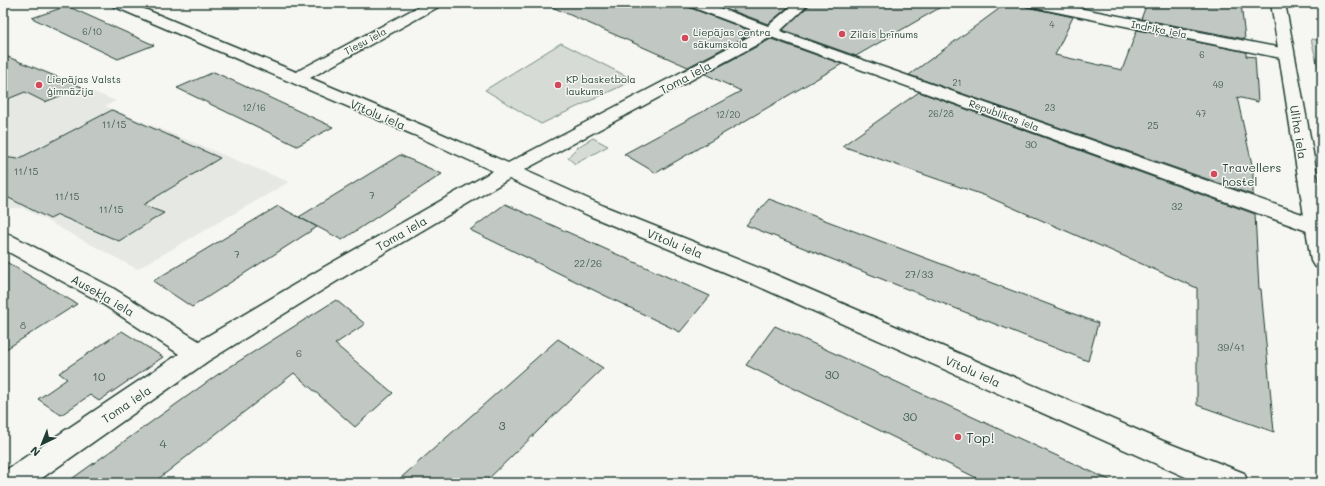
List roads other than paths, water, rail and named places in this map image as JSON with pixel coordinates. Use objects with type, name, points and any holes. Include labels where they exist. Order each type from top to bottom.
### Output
[{"type":"street","name":"Vītolu iela","points":[[118,3],[418,130],[597,211],[761,278],[1153,450],[1233,483]]},
{"type":"street","name":"Tiesu iela","points":[[296,79],[435,3]]},
{"type":"street","name":"Republikas iela","points":[[694,3],[770,32],[1315,226]]},
{"type":"street","name":"Toma iela","points":[[11,483],[199,354],[340,269],[508,171],[770,32],[803,3]]},
{"type":"street","name":"Uliha iela","points":[[1278,3],[1322,261]]},
{"type":"street","name":"Indriķa iela","points":[[1040,4],[1286,54]]},
{"type":"street","name":"Ausekļa iela","points":[[3,240],[103,293],[199,354]]},
{"type":"place","name":"Zilais brīnums","points":[[842,34]]},
{"type":"place","name":"Liepājas centra sākumskola","points":[[685,38]]},
{"type":"place","name":"Liepājas Valsts ģimnāzija","points":[[39,85]]},
{"type":"place","name":"KP basketbola laukums","points":[[558,85]]},
{"type":"place","name":"Travellers hostel","points":[[1214,174]]},
{"type":"place","name":"Top!","points":[[958,437]]}]
